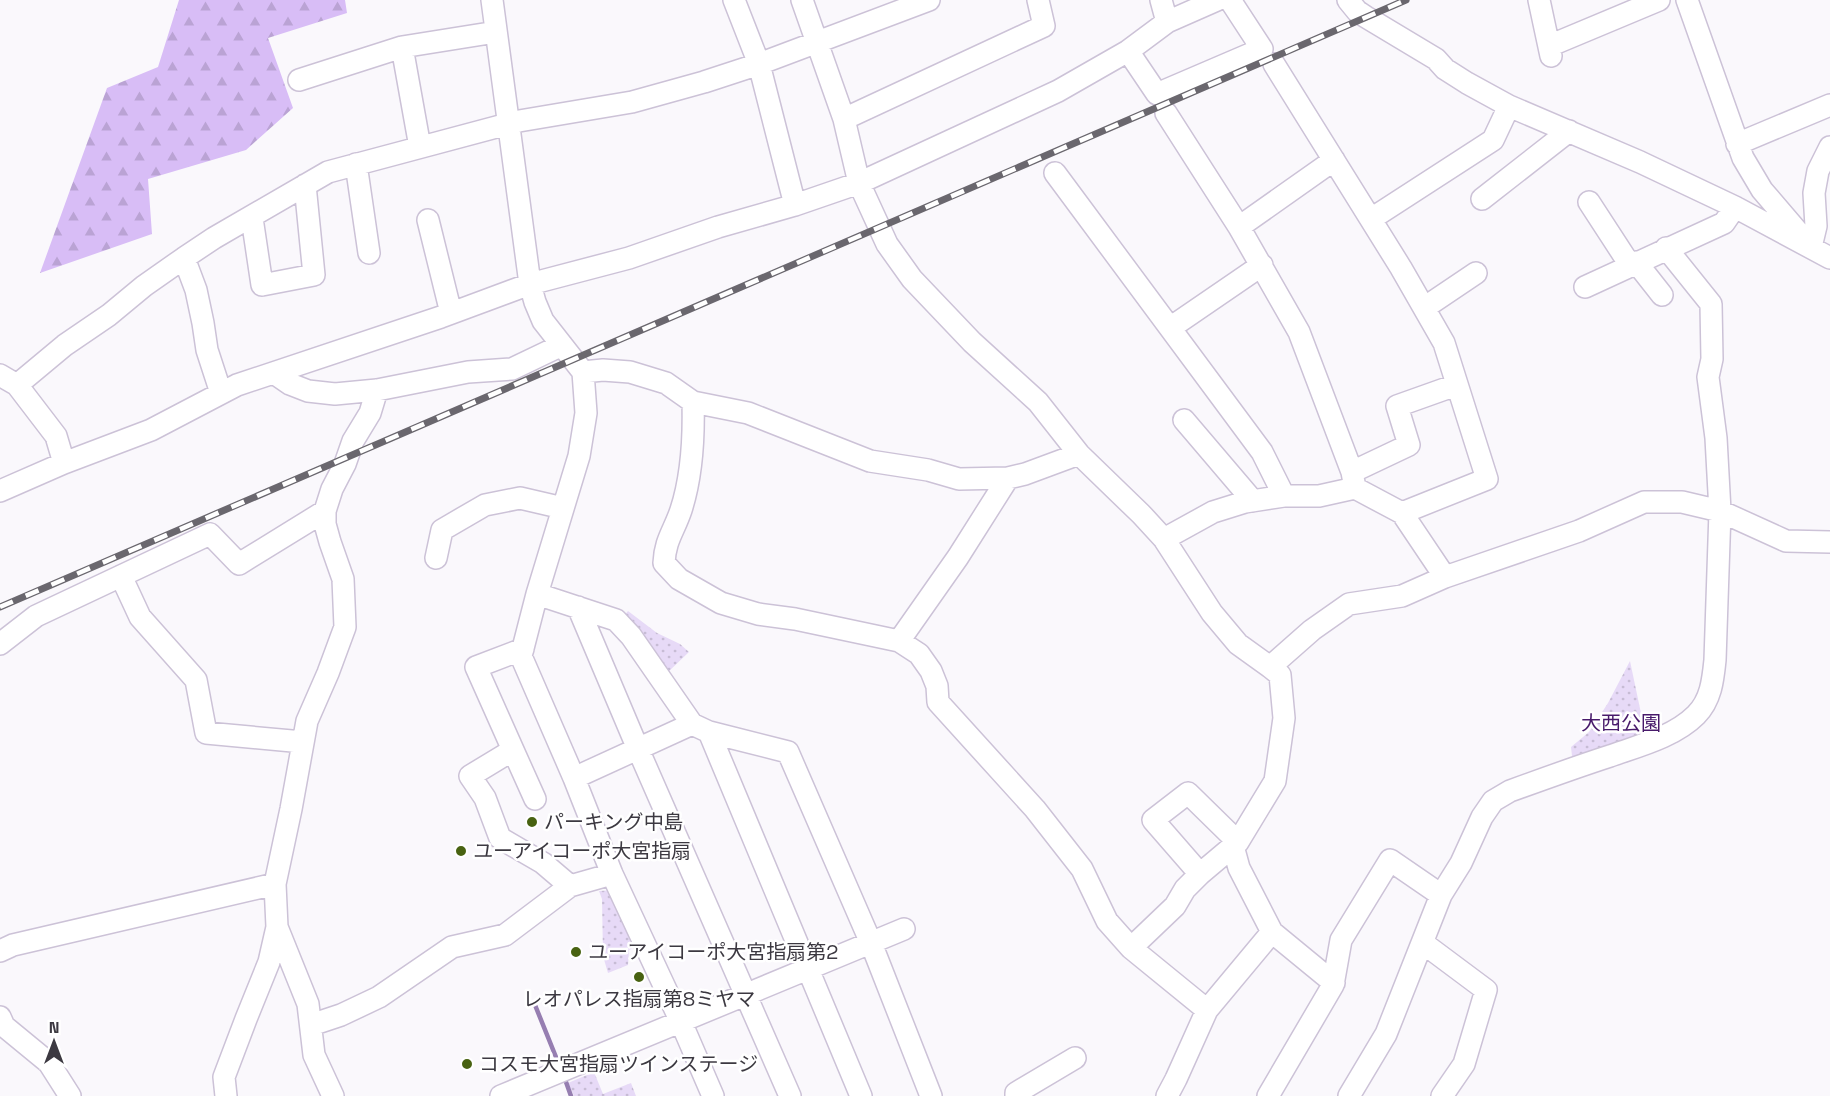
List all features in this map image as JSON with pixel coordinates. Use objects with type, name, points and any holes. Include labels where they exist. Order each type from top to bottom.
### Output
[{"type":"street","points":[[492,0],[530,284],[543,321],[583,372],[586,413],[579,456],[537,594],[521,656],[574,778],[612,874],[713,1096]]},
{"type":"street","points":[[734,0],[759,64],[795,205]]},
{"type":"street","points":[[802,0],[844,119],[860,183],[886,244],[912,279],[972,342],[1038,402],[1079,454],[1142,514],[1164,539],[1212,613],[1238,644],[1280,675],[1284,718],[1275,781],[1235,844],[1200,874],[1185,889],[1175,906],[1131,948]]},
{"type":"street","points":[[64,463],[56,436],[8,380],[109,315],[144,286],[214,238],[328,172],[510,124],[632,102],[759,64],[925,0]]},
{"type":"street","points":[[844,119],[1044,26],[1038,0]]},
{"type":"street","points":[[1161,0],[1167,22]]},
{"type":"street","points":[[0,491],[64,463],[151,430],[237,385],[452,313],[530,284],[629,258],[718,227],[860,183],[1058,92],[1128,51],[1167,22],[1217,0]]},
{"type":"street","points":[[1128,51],[1157,94],[1262,49],[1230,0]]},
{"type":"street","points":[[1348,0],[1357,11],[1366,17],[1436,59],[1445,69],[1467,83],[1509,106],[1640,162],[1735,207],[1830,258]]},
{"type":"street","points":[[1539,0],[1550,51],[1659,0]]},
{"type":"street","points":[[1687,0],[1743,158],[1762,190],[1811,247]]},
{"type":"street","points":[[300,80],[402,47],[496,32]]},
{"type":"street","points":[[402,47],[420,147]]},
{"type":"street","points":[[1274,64],[1371,219],[1444,343],[1487,479],[1402,513]]},
{"type":"street","points":[[1737,144],[1830,105]]},
{"type":"street","points":[[1371,219],[1493,140],[1509,106]]},
{"type":"street","points":[[1166,113],[1239,226],[1299,332],[1354,480],[1402,513],[1445,577]]},
{"type":"street","points":[[1482,199],[1569,130]]},
{"type":"street","points":[[1811,247],[1816,226],[1814,193],[1818,171],[1830,147]]},
{"type":"street","points":[[1239,226],[1334,160]]},
{"type":"street","points":[[356,164],[369,253]]},
{"type":"street","points":[[1055,173],[1262,452],[1284,496]]},
{"type":"street","points":[[252,218],[262,285],[314,275],[305,185]]},
{"type":"street","points":[[1589,202],[1633,264],[1662,295]]},
{"type":"street","points":[[1585,287],[1724,223],[1735,207]]},
{"type":"street","points":[[428,220],[452,313]]},
{"type":"street","points":[[1349,1096],[1386,1034],[1441,895],[1461,863],[1482,817],[1493,801],[1510,791],[1646,743],[1682,727],[1697,714],[1710,695],[1713,680],[1720,512],[1716,438],[1708,377],[1713,359],[1710,304],[1666,248]]},
{"type":"street","points":[[184,258],[196,290],[207,350],[221,393]]},
{"type":"street","points":[[1170,328],[1262,265]]},
{"type":"street","points":[[1424,308],[1476,273]]},
{"type":"street","points":[[274,373],[290,384],[308,391],[335,394],[377,390],[468,372],[512,369],[562,345]]},
{"type":"street","points":[[583,372],[603,370],[630,372],[666,383],[693,402],[748,413],[870,461],[928,470],[959,479],[1008,478],[1079,454]]},
{"type":"street","points":[[1164,539],[1213,512],[1253,501],[1284,496],[1319,496],[1354,480],[1409,445],[1397,406],[1456,385]]},
{"type":"street","points":[[226,1096],[224,1077],[269,962],[277,927],[275,884],[307,721],[345,627],[343,579],[325,524],[325,511],[353,441],[370,413],[377,390]]},
{"type":"street","points":[[693,402],[694,426],[688,482],[681,509],[665,548],[664,563],[680,579],[721,603],[759,614],[795,619],[899,641],[919,654],[931,671],[937,686],[938,702],[1035,809],[1082,869],[1107,921],[1131,948],[1207,1010]]},
{"type":"street","points":[[1184,420],[1253,501]]},
{"type":"street","points":[[899,641],[958,557],[1008,478]]},
{"type":"street","points":[[436,558],[442,530],[485,505],[520,498],[563,508]]},
{"type":"street","points":[[1270,667],[1312,630],[1349,604],[1402,596],[1445,577],[1579,531],[1644,502],[1682,501],[1720,512],[1786,541],[1830,542]]},
{"type":"street","points":[[0,644],[36,616],[210,534],[239,564],[325,511]]},
{"type":"street","points":[[121,576],[140,617],[196,680],[206,733],[303,742]]},
{"type":"street","points":[[537,594],[616,620],[631,636],[700,728],[861,1096]]},
{"type":"street","points":[[578,607],[790,1096]]},
{"type":"street","points":[[523,649],[476,667],[535,799]]},
{"type":"street","points":[[574,778],[638,749],[700,728],[788,752],[871,943],[931,1096]]},
{"type":"street","points":[[513,750],[470,777],[485,798],[500,838],[543,863],[570,886]]},
{"type":"street","points":[[1200,874],[1153,820],[1188,793],[1235,844],[1239,868],[1272,932],[1334,983]]},
{"type":"street","points":[[1268,1096],[1334,983],[1341,940],[1390,860],[1441,895]]},
{"type":"street","points":[[310,1024],[341,1015],[379,997],[452,947],[505,935],[570,886],[612,874]]},
{"type":"street","points":[[0,951],[13,945],[275,884]]},
{"type":"street","points":[[277,927],[308,1004],[314,1055],[333,1096]]},
{"type":"street","points":[[501,1096],[904,929]]},
{"type":"street","points":[[1167,1096],[1207,1010],[1272,932]]},
{"type":"street","points":[[1423,943],[1486,990],[1464,1064],[1442,1096]]},
{"type":"street","points":[[0,1017],[4,1026],[49,1063],[70,1096]]},
{"type":"street","points":[[1016,1096],[1016,1093],[1075,1058]]},
{"type":"green space","points":[[179,0],[345,0],[347,13],[268,38],[293,108],[246,150],[148,179],[152,234],[40,273],[107,88],[158,67]]},
{"type":"green space","points":[[628,611],[657,633],[680,644],[689,652],[666,674],[624,616]]},
{"type":"green space","name":"大西公園","points":[[1630,661],[1646,737],[1573,765],[1571,747],[1589,732],[1608,703]]},
{"type":"green space","points":[[615,890],[639,945],[629,950],[628,965],[608,973],[603,956],[602,899],[599,891]]},
{"type":"green space","points":[[594,1072],[603,1094],[631,1083],[636,1096],[574,1096],[568,1083]]},
{"type":"waterway","points":[[535,1005],[560,1067]]},
{"type":"waterway","points":[[566,1082],[571,1096]]},
{"type":"railway","points":[[0,607],[1406,0]]},
{"type":"place","name":"パーキング中島","points":[[532,822]]},
{"type":"place","name":"ユーアイコーポ大宮指扇","points":[[461,851]]},
{"type":"place","name":"ユーアイコーポ大宮指扇第2","points":[[576,952]]},
{"type":"place","name":"レオパレス指扇第8ミヤマ","points":[[639,977]]},
{"type":"place","name":"コスモ大宮指扇ツインステージ","points":[[467,1064]]}]
